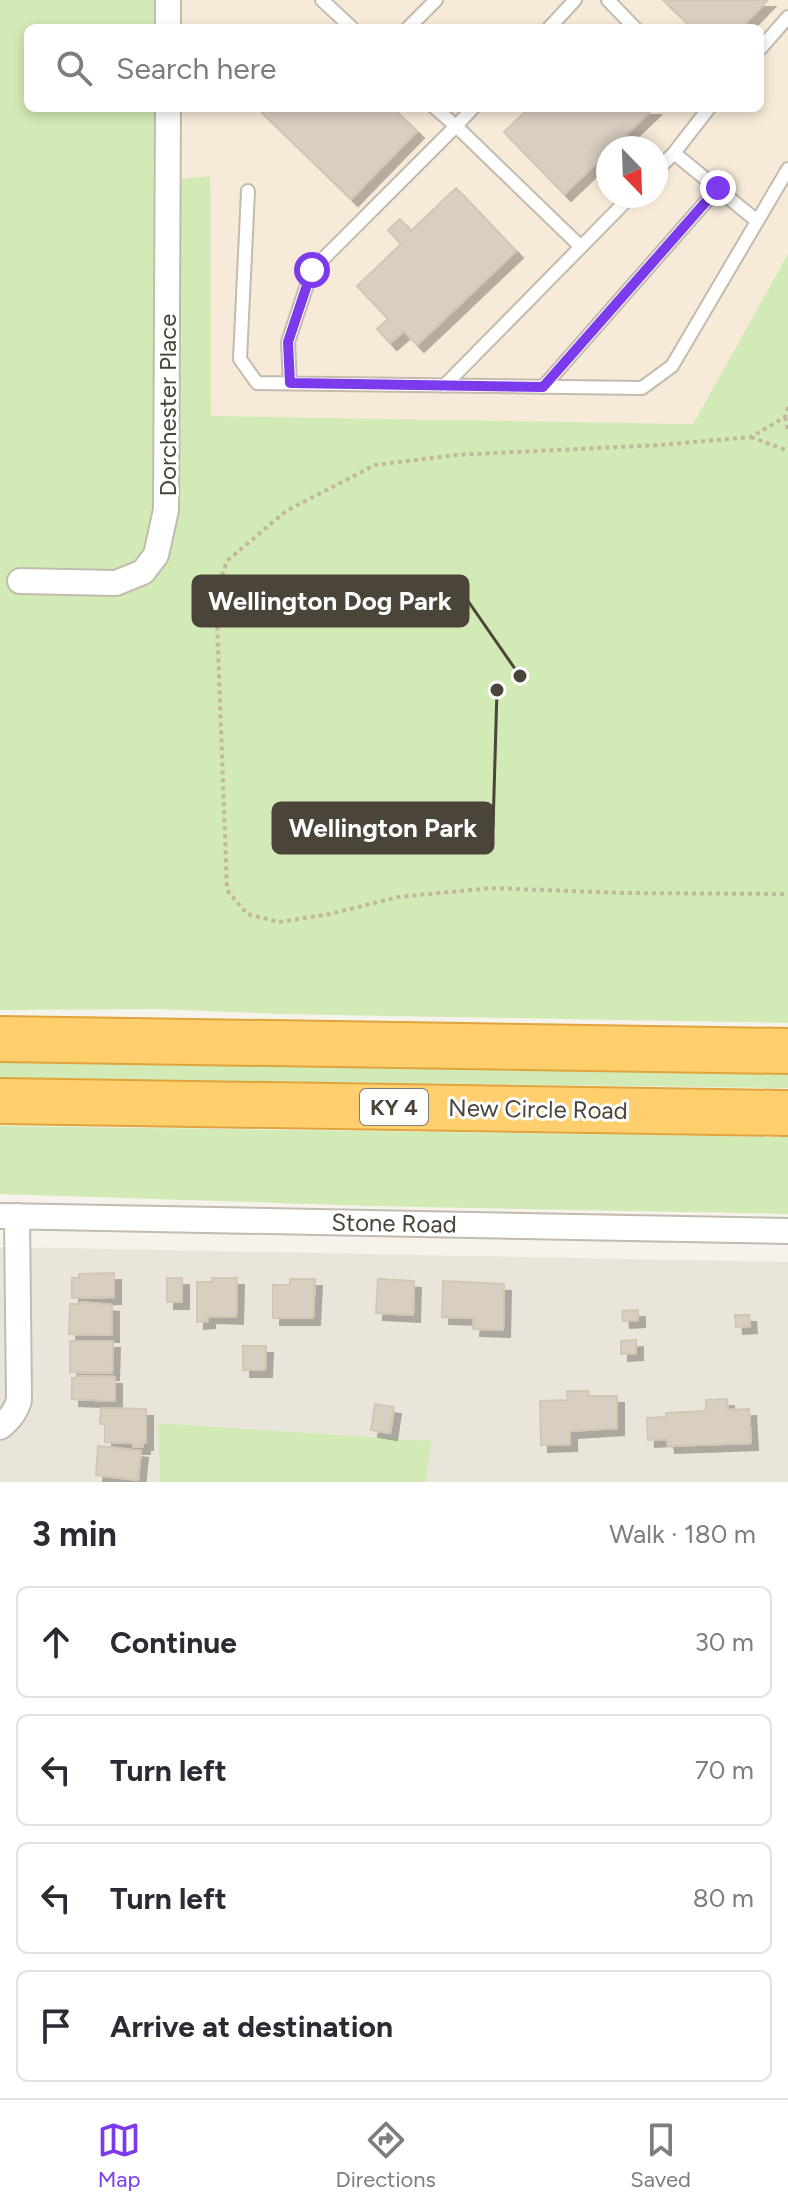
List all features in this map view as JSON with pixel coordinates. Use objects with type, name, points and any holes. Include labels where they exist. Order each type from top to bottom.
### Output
[{"type":"highway","points":[[0,1039],[788,1051]]},
{"type":"highway","name":"New Circle Road","points":[[0,1101],[788,1113]]},
{"type":"street","points":[[168,0],[168,24]]},
{"type":"street","name":"Dorchester Place","points":[[20,581],[116,583],[143,572],[156,555],[166,510],[168,112]]},
{"type":"street","points":[[0,1427],[9,1420],[19,1400],[8,1216]]},
{"type":"street","name":"Stone Road","points":[[8,1216],[788,1231]]},
{"type":"lane","points":[[322,0],[348,24]]},
{"type":"lane","points":[[412,24],[436,0]]},
{"type":"lane","points":[[553,24],[575,0]]},
{"type":"lane","points":[[608,0],[631,24]]},
{"type":"lane","points":[[764,44],[788,17]]},
{"type":"lane","points":[[440,112],[581,247]]},
{"type":"lane","points":[[290,383],[288,342],[312,270],[469,112]]},
{"type":"lane","points":[[668,159],[706,112]]},
{"type":"lane","points":[[674,153],[757,221]]},
{"type":"lane","points":[[248,191],[240,359],[257,383],[642,388],[672,366],[788,169]]},
{"type":"lane","points":[[543,387],[718,188]]},
{"type":"lane","points":[[444,386],[619,208]]},
{"type":"path","points":[[788,407],[785,417],[788,431]]},
{"type":"path","points":[[785,417],[751,437],[660,445],[455,455],[375,465],[286,511],[227,561],[216,594],[227,890],[247,914],[279,922],[330,914],[398,897],[492,888],[788,894]]},
{"type":"path","points":[[751,437],[788,451]]},
{"type":"shaded area","points":[[178,0],[788,0],[788,254],[693,424],[211,416],[0,181],[166,112],[764,112],[764,24],[178,24]]},
{"type":"shaded area","points":[[0,1247],[788,1262],[788,1482],[426,1482],[430,1441],[158,1423],[160,1482],[0,1482]]},
{"type":"green space","points":[[0,0],[176,0],[176,24],[24,24],[24,112],[175,112],[173,180],[210,176],[211,416],[693,424],[788,254],[788,1023],[158,1009],[0,1010]]},
{"type":"green space","points":[[0,1054],[788,1065],[788,1088],[0,1078]]},
{"type":"green space","points":[[0,1126],[788,1137],[788,1214],[369,1206],[0,1194]]},
{"type":"green space","points":[[158,1423],[431,1441],[426,1482],[160,1482]]},
{"type":"building","points":[[663,0],[768,0],[745,24],[688,24]]},
{"type":"building","points":[[261,112],[397,112],[417,131],[351,199]]},
{"type":"building","points":[[525,112],[650,112],[625,136],[596,136],[596,163],[564,194],[504,132]]},
{"type":"building","points":[[456,188],[516,251],[417,345],[404,331],[390,343],[377,329],[388,319],[357,286],[401,244],[388,230],[400,219],[411,231]]},
{"type":"building","points":[[114,1273],[114,1297],[72,1298],[72,1278],[79,1278],[79,1274]]},
{"type":"building","points":[[167,1278],[182,1278],[182,1302],[167,1302]]},
{"type":"building","points":[[212,1278],[237,1278],[236,1317],[208,1316],[208,1321],[197,1322],[197,1282],[212,1282]]},
{"type":"building","points":[[290,1279],[315,1279],[313,1318],[273,1318],[273,1285],[290,1285]]},
{"type":"building","points":[[378,1279],[414,1281],[413,1315],[376,1313]]},
{"type":"building","points":[[443,1281],[504,1284],[503,1330],[473,1329],[474,1318],[442,1317]]},
{"type":"building","points":[[70,1304],[112,1305],[112,1335],[69,1334]]},
{"type":"building","points":[[638,1310],[638,1320],[623,1321],[622,1311]]},
{"type":"building","points":[[735,1315],[749,1315],[750,1326],[736,1327]]},
{"type":"building","points":[[636,1340],[636,1353],[621,1354],[621,1341]]},
{"type":"building","points":[[70,1341],[113,1341],[112,1373],[70,1372]]},
{"type":"building","points":[[243,1346],[266,1346],[265,1370],[243,1370]]},
{"type":"building","points":[[115,1377],[115,1401],[72,1399],[72,1378]]},
{"type":"building","points":[[567,1391],[588,1391],[588,1396],[617,1396],[617,1428],[570,1431],[570,1444],[541,1445],[540,1401],[568,1400]]},
{"type":"building","points":[[727,1399],[728,1410],[749,1409],[751,1443],[668,1446],[667,1439],[648,1440],[647,1418],[666,1417],[666,1413],[706,1411],[706,1400]]},
{"type":"building","points":[[375,1404],[394,1407],[390,1433],[371,1430]]},
{"type":"building","points":[[101,1408],[146,1409],[146,1443],[143,1447],[133,1447],[133,1443],[105,1442],[105,1424],[100,1424]]},
{"type":"building","points":[[98,1446],[141,1451],[138,1480],[96,1475]]},
{"type":"place","name":"Wellington Dog Park","points":[[520,676]]},
{"type":"place","name":"Wellington Park","points":[[497,690]]},
{"type":"route","points":[[312,270],[288,342],[290,383],[543,387],[718,188]]}]
